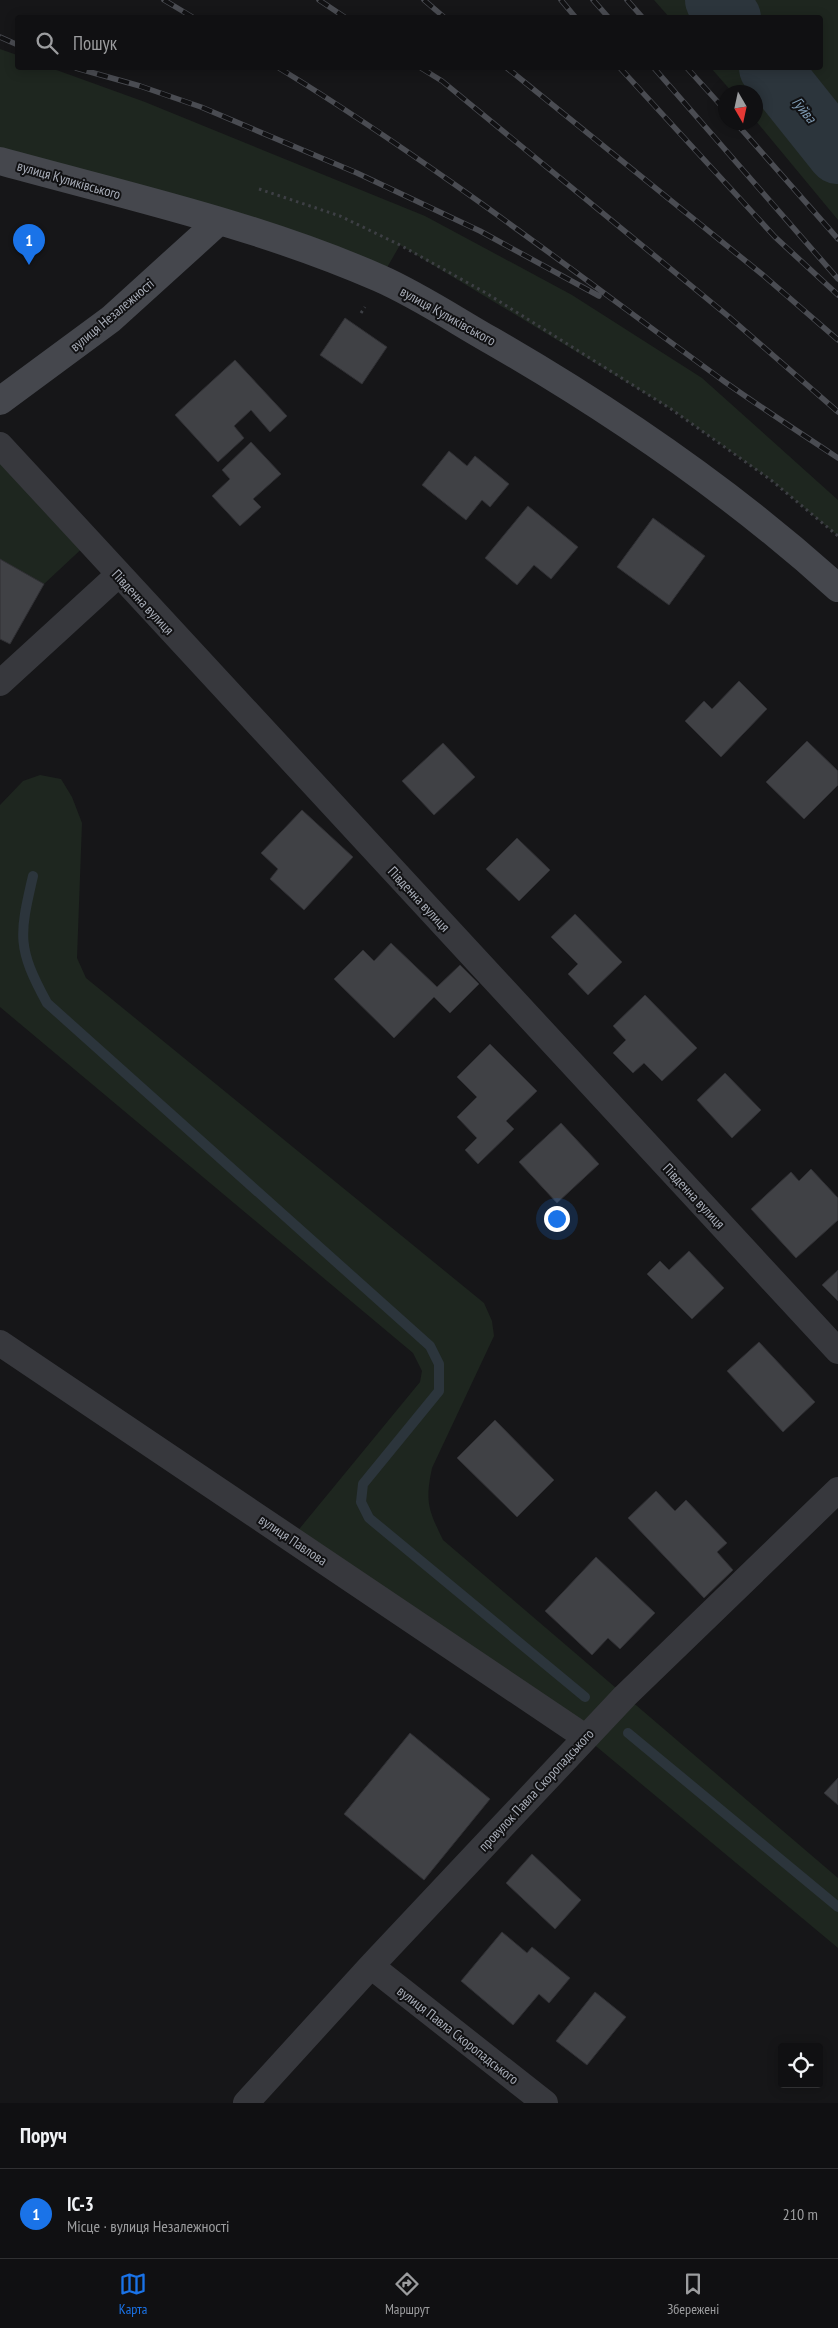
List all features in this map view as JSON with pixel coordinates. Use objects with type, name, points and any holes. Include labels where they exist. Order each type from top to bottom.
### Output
[{"type":"street","name":"вулиця Куликівського","points":[[0,161],[284,242],[381,278],[550,374],[613,414],[713,486],[838,588]]},
{"type":"street","name":"вулиця Незалежності","points":[[0,401],[111,319],[218,222]]},
{"type":"street","name":"Південна вулиця","points":[[0,446],[838,1351]]},
{"type":"street","points":[[0,683],[118,575]]},
{"type":"street","name":"вулиця Павлова","points":[[0,1343],[585,1737]]},
{"type":"street","name":"провулок Павла Скоропадського","points":[[246,2103],[585,1737],[838,1490]]},
{"type":"street","name":"вулиця Павла Скоропадського","points":[[371,1966],[545,2103]]},
{"type":"shaded area","points":[[654,0],[838,0],[838,220],[763,129],[763,85],[726,85],[713,70],[823,70],[823,15],[667,15]]},
{"type":"shaded area","points":[[0,49],[15,54],[15,70],[57,70],[145,102],[425,216],[572,295],[702,378],[838,500],[838,536],[771,480],[671,409],[400,245],[381,278],[0,161]]},
{"type":"shaded area","points":[[0,445],[89,542],[44,584],[0,559]]},
{"type":"shaded area","points":[[40,775],[61,779],[72,797],[82,823],[77,958],[86,978],[484,1303],[492,1321],[494,1336],[432,1468],[428,1498],[429,1505],[443,1540],[838,1878],[838,1948],[585,1737],[291,1539],[420,1382],[422,1371],[413,1353],[0,1007],[0,805],[23,781]]},
{"type":"building","points":[[345,318],[387,347],[362,384],[320,355]]},
{"type":"building","points":[[235,360],[287,416],[270,432],[251,410],[234,426],[244,438],[218,462],[175,415]]},
{"type":"building","points":[[251,442],[281,474],[253,499],[261,507],[240,526],[212,496],[230,479],[222,470]]},
{"type":"building","points":[[449,451],[467,466],[475,456],[509,484],[490,507],[482,500],[466,520],[422,485]]},
{"type":"building","points":[[528,506],[578,547],[551,579],[534,565],[517,585],[485,558]]},
{"type":"building","points":[[653,518],[705,556],[669,605],[617,567]]},
{"type":"building","points":[[0,559],[44,584],[10,644],[0,639]]},
{"type":"building","points":[[739,681],[767,709],[721,757],[685,721],[704,701],[712,709]]},
{"type":"building","points":[[807,741],[838,771],[838,785],[804,819],[766,782]]},
{"type":"building","points":[[443,743],[475,777],[434,815],[402,781]]},
{"type":"building","points":[[302,810],[353,857],[304,910],[270,879],[278,869],[261,853]]},
{"type":"building","points":[[517,838],[550,870],[519,901],[486,869]]},
{"type":"building","points":[[575,914],[622,962],[588,995],[568,974],[578,964],[551,937]]},
{"type":"building","points":[[391,943],[437,987],[460,965],[479,984],[450,1013],[434,997],[394,1038],[334,979],[363,950],[374,961]]},
{"type":"building","points":[[645,995],[697,1048],[662,1081],[644,1063],[633,1073],[613,1053],[626,1040],[613,1026]]},
{"type":"building","points":[[490,1044],[537,1091],[506,1121],[514,1129],[478,1164],[465,1150],[477,1138],[457,1117],[477,1097],[457,1077]]},
{"type":"building","points":[[725,1073],[761,1110],[732,1138],[697,1100]]},
{"type":"building","points":[[561,1123],[599,1164],[557,1203],[519,1162]]},
{"type":"building","points":[[811,1169],[838,1198],[838,1220],[796,1258],[751,1209],[791,1172],[799,1181]]},
{"type":"building","points":[[689,1251],[724,1288],[692,1319],[647,1274],[660,1261],[669,1270]]},
{"type":"building","points":[[838,1270],[838,1301],[822,1285]]},
{"type":"building","points":[[759,1342],[815,1402],[783,1432],[727,1371]]},
{"type":"building","points":[[495,1420],[554,1480],[517,1517],[457,1458]]},
{"type":"building","points":[[656,1491],[675,1511],[686,1500],[727,1543],[717,1552],[733,1570],[704,1598],[628,1518]]},
{"type":"building","points":[[596,1557],[655,1613],[620,1649],[608,1638],[592,1655],[545,1611]]},
{"type":"building","points":[[410,1733],[490,1799],[424,1880],[344,1814]]},
{"type":"building","points":[[838,1778],[838,1805],[824,1793]]},
{"type":"building","points":[[532,1854],[581,1900],[555,1929],[506,1883]]},
{"type":"building","points":[[502,1932],[527,1953],[532,1947],[570,1978],[549,2003],[539,1994],[513,2025],[461,1981]]},
{"type":"building","points":[[595,1992],[626,2017],[587,2065],[556,2041]]},
{"type":"waterway","name":"Гуйва","points":[[716,0],[728,15]]},
{"type":"waterway","name":"Гуйва","points":[[772,70],[838,153]]},
{"type":"waterway","points":[[33,876],[25,913],[24,941],[30,968],[47,1003],[430,1346],[439,1364],[439,1391],[363,1484],[361,1502],[369,1518],[585,1697]]},
{"type":"waterway","points":[[628,1733],[838,1907]]},
{"type":"railway","points":[[164,0],[189,15]]},
{"type":"railway","points":[[319,0],[342,15]]},
{"type":"railway","points":[[424,0],[442,15]]},
{"type":"railway","points":[[561,0],[574,15]]},
{"type":"railway","points":[[593,0],[606,15]]},
{"type":"railway","points":[[627,0],[640,15]]},
{"type":"railway","points":[[0,37],[15,44]]},
{"type":"railway","points":[[83,70],[140,86],[201,107],[357,173],[480,231],[599,296]]},
{"type":"railway","points":[[282,70],[337,104],[449,181],[725,382],[838,458]]},
{"type":"railway","points":[[424,70],[442,81],[728,316],[838,412]]},
{"type":"railway","points":[[509,70],[763,275],[838,340]]},
{"type":"railway","points":[[622,70],[775,237],[838,295]]},
{"type":"railway","points":[[656,70],[838,279]]},
{"type":"railway","points":[[689,70],[718,102]]},
{"type":"railway","points":[[742,130],[838,239]]},
{"type":"place","name":"ІС-3","points":[[29,265]]}]
